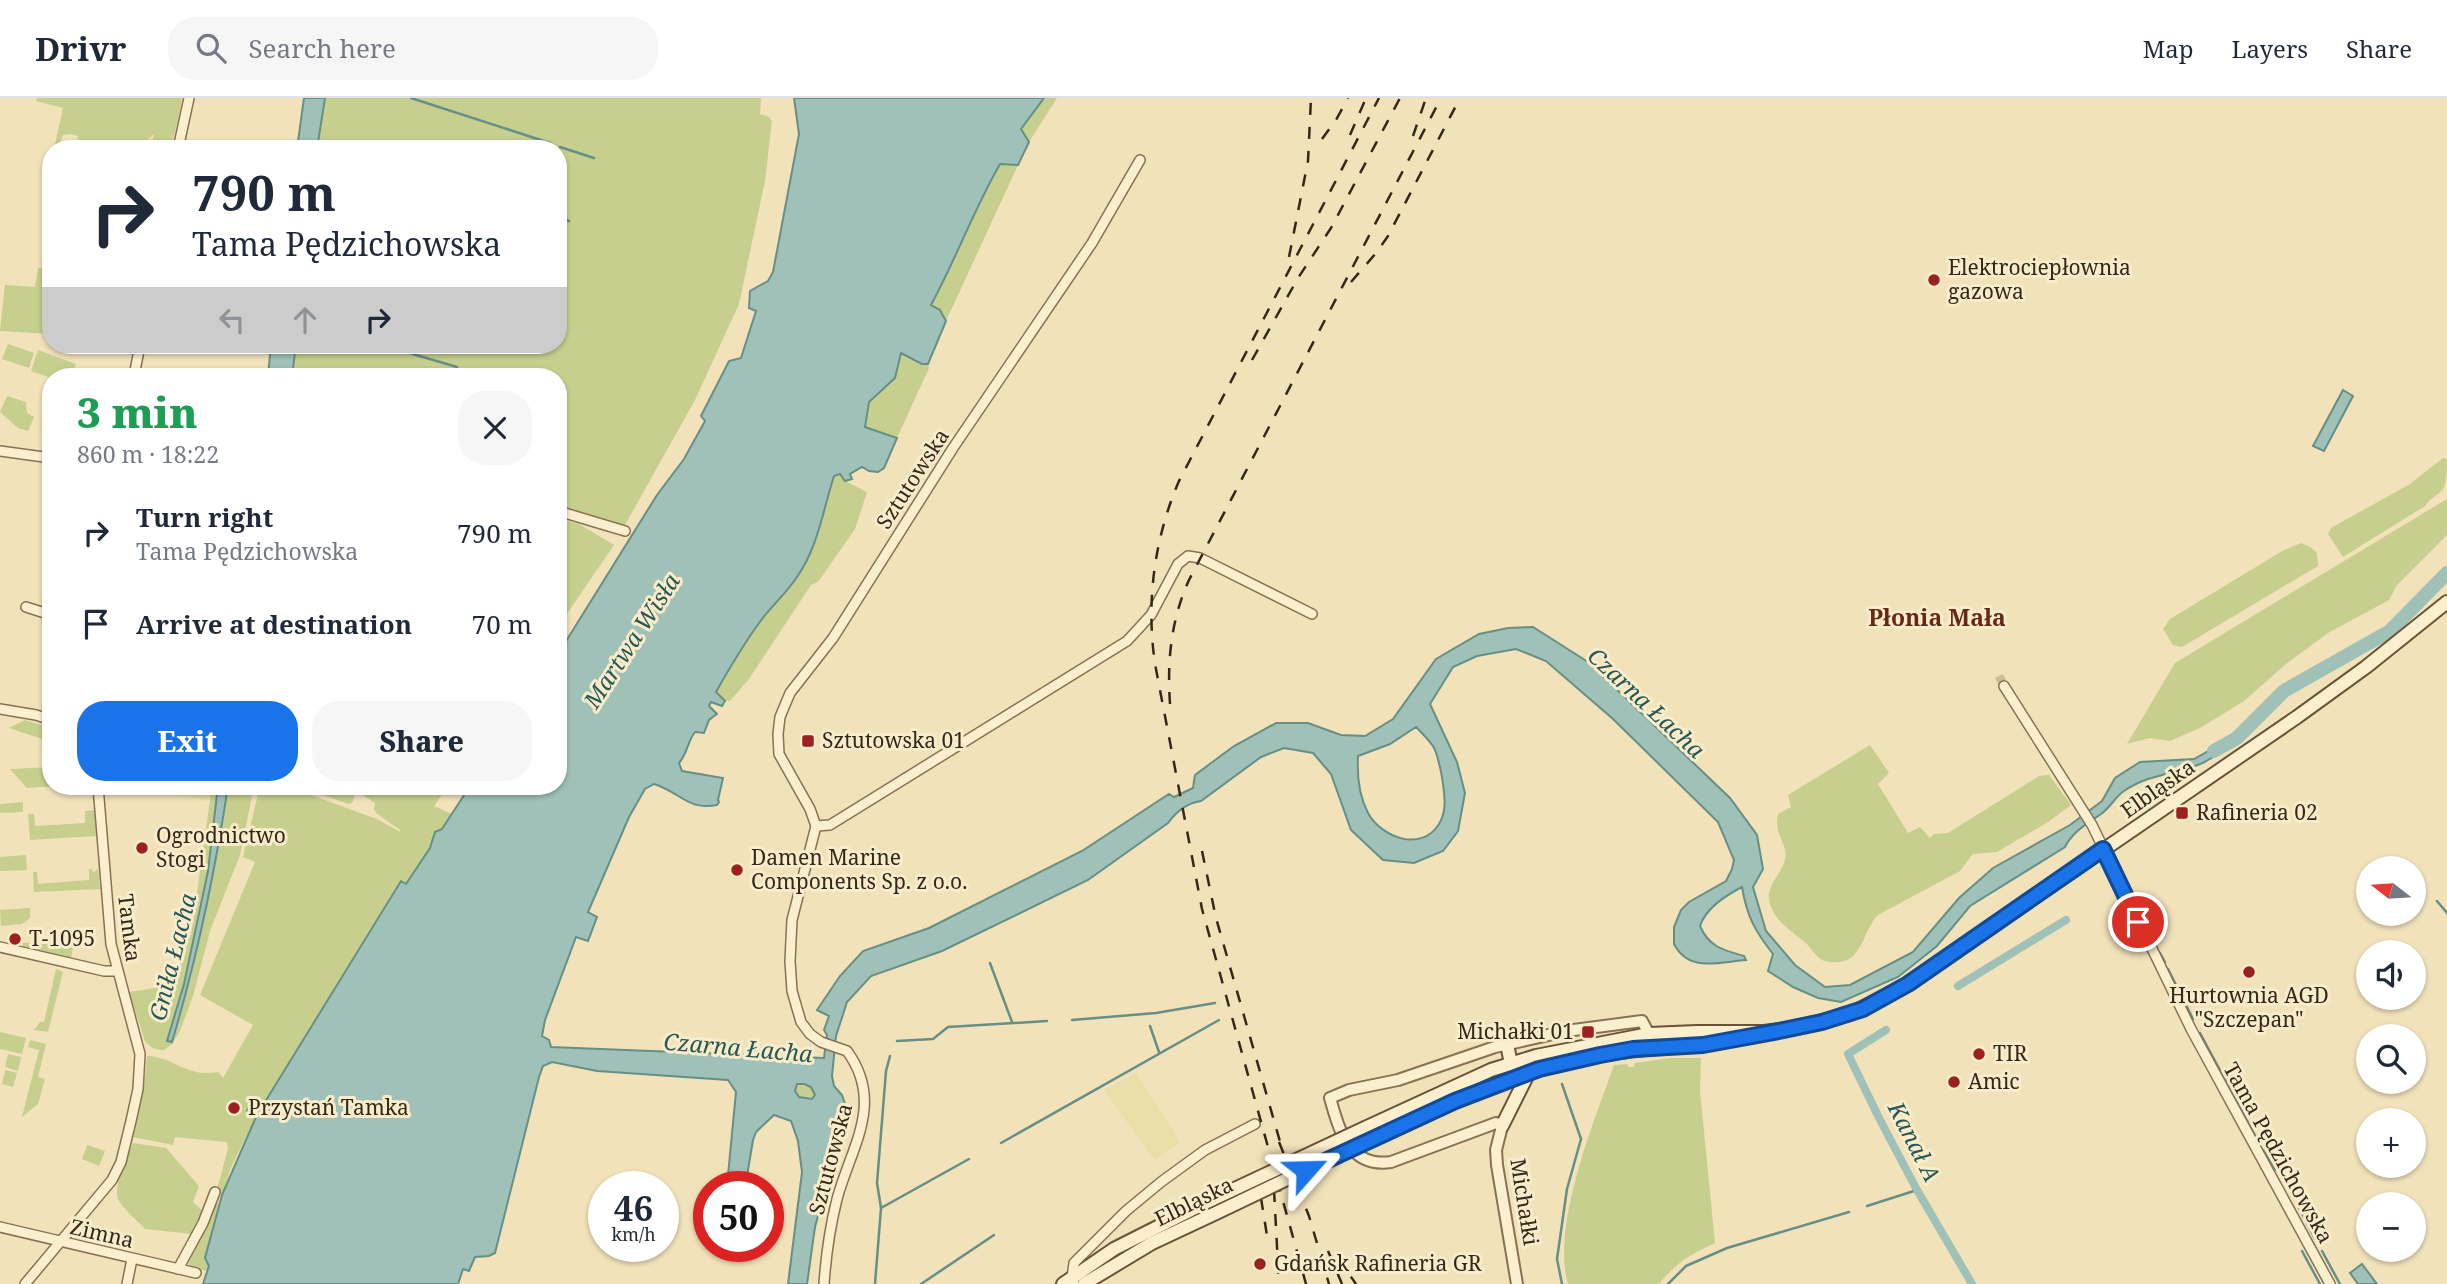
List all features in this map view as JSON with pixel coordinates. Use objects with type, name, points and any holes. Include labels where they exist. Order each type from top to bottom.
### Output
[{"type":"main road","name":"Elbląska","points":[[1069,1282],[1125,1243],[1209,1201],[1370,1133],[1503,1081],[1600,1055],[1633,1049],[1703,1045],[1822,1022],[1850,1014],[1884,998],[2297,717],[2366,667],[2447,602]]},
{"type":"main road","name":"Elbląska","points":[[1084,1284],[1141,1249],[1370,1133],[1438,1093],[1491,1070],[1562,1049],[1649,1034],[1697,1031],[1763,1032]]},
{"type":"main road","points":[[1507,1044],[1511,1064]]},
{"type":"main road","points":[[1502,1126],[1529,1072]]},
{"type":"main road","points":[[1503,1081],[1517,1097]]},
{"type":"street","points":[[180,140],[189,98]]},
{"type":"street","name":"Sztutowska","points":[[824,1284],[830,1228],[861,1129],[865,1096],[856,1067],[847,1051],[821,1042],[810,1034],[796,1008],[790,961],[792,920],[816,826],[810,809],[779,754],[780,717],[790,693],[833,638],[953,447],[1063,289],[1111,213],[1140,160]]},
{"type":"street","points":[[0,452],[42,456]]},
{"type":"street","points":[[567,514],[625,531]]},
{"type":"street","points":[[816,826],[830,825],[1126,641],[1151,615],[1178,564],[1188,556],[1200,558],[1312,614]]},
{"type":"street","points":[[26,607],[42,612]]},
{"type":"street","name":"Tama Pędzichowska","points":[[2004,685],[2092,825],[2191,1029],[2330,1284]]},
{"type":"street","points":[[0,709],[42,717]]},
{"type":"street","name":"Tamka","points":[[25,1284],[112,1180],[121,1162],[140,1072],[140,1052],[117,971],[108,912],[99,795]]},
{"type":"street","points":[[0,947],[104,971],[117,971]]},
{"type":"street","points":[[1502,1126],[1496,1123],[1391,1162],[1376,1163],[1362,1159],[1352,1151],[1335,1116],[1330,1098],[1349,1090],[1398,1080],[1482,1051],[1566,1031],[1642,1021],[1649,1034]]},
{"type":"street","name":"Elbląska","points":[[1069,1282],[1074,1263],[1126,1211],[1205,1150],[1255,1124]]},
{"type":"street","name":"Michałki","points":[[1502,1126],[1496,1150],[1497,1165],[1517,1284]]},
{"type":"street","points":[[178,1269],[203,1223],[215,1192]]},
{"type":"street","name":"Zimna","points":[[0,1227],[196,1273]]},
{"type":"street","points":[[127,1284],[132,1259]]},
{"type":"shaded area","points":[[177,795],[211,795],[211,801]]},
{"type":"shaded area","points":[[1136,1073],[1180,1142],[1155,1160],[1104,1090]]},
{"type":"green space","points":[[37,98],[182,98],[172,140],[153,140],[154,134],[148,140],[78,140],[78,136],[70,134],[56,140],[63,108],[36,101]]},
{"type":"green space","points":[[325,98],[761,98],[760,114],[772,121],[765,181],[739,304],[695,400],[625,525],[567,509],[567,368],[293,368],[295,354],[567,354],[567,140],[318,140]]},
{"type":"green space","points":[[1044,98],[1057,98],[1029,142],[1021,129]]},
{"type":"green space","points":[[1000,164],[1018,165],[946,321],[943,314],[931,305]]},
{"type":"green space","points":[[38,268],[42,268],[42,333],[0,331],[5,285],[35,287]]},
{"type":"green space","points":[[8,344],[34,353],[29,368],[2,359]]},
{"type":"green space","points":[[38,350],[42,354],[76,364],[74,368],[42,368],[42,375],[31,371]]},
{"type":"green space","points":[[901,353],[922,364],[928,364],[929,368],[897,438],[865,427],[869,402],[895,378]]},
{"type":"green space","points":[[7,396],[26,402],[27,413],[34,417],[28,431],[18,428],[0,412]]},
{"type":"green space","points":[[2443,458],[2447,459],[2447,471],[2441,491],[2425,506],[2343,557],[2328,534],[2331,528],[2410,484]]},
{"type":"green space","points":[[840,474],[845,481],[867,492],[855,529],[818,582],[811,585],[749,679],[730,701],[725,701],[716,693],[756,628],[793,583],[804,565],[815,541],[834,476]]},
{"type":"green space","points":[[2447,499],[2447,535],[2397,585],[2389,600],[2328,633],[2286,664],[2244,701],[2200,728],[2170,741],[2150,738],[2127,744],[2175,663]]},
{"type":"green space","points":[[567,521],[579,524],[614,545],[567,614]]},
{"type":"green space","points":[[2301,543],[2317,553],[2318,566],[2182,647],[2173,645],[2163,629],[2170,619],[2284,550]]},
{"type":"green space","points":[[25,720],[42,725],[42,739],[9,728]]},
{"type":"green space","points":[[1870,745],[1889,773],[1878,784],[1908,833],[1920,827],[1930,838],[1934,834],[1948,833],[2039,776],[2049,775],[2071,805],[1997,852],[1973,854],[1960,871],[1878,915],[1860,947],[1850,958],[1838,962],[1826,961],[1820,959],[1784,925],[1771,907],[1770,889],[1786,854],[1778,828],[1778,814],[1791,807],[1788,795]]},
{"type":"green space","points":[[42,767],[42,787],[27,788],[10,769]]},
{"type":"green space","points":[[211,795],[217,795],[208,871],[184,984],[167,1040],[191,978],[226,795],[252,795],[240,855],[210,931],[193,996],[180,1031],[172,1044],[164,1050],[158,1050],[145,1041],[129,992],[176,985],[187,935],[191,935]]},
{"type":"green space","points":[[258,795],[311,795],[377,819],[400,832],[376,813],[375,803],[362,795],[442,795],[434,806],[452,814],[441,830],[435,832],[430,848],[406,884],[400,881],[259,1110],[250,1105],[256,1116],[230,1170],[223,1195],[217,1190],[228,1148],[227,1142],[175,1137],[173,1145],[133,1137],[147,1056],[157,1057],[189,1070],[218,1072],[223,1078],[253,1025],[200,995],[255,862],[243,857]]},
{"type":"green space","points":[[324,795],[355,795],[352,803]]},
{"type":"green space","points":[[23,802],[23,812],[0,813],[0,804]]},
{"type":"green space","points":[[95,810],[96,836],[30,840],[28,814],[34,814],[35,826],[85,823],[85,811]]},
{"type":"green space","points":[[26,855],[27,870],[0,871],[0,857]]},
{"type":"green space","points":[[89,869],[92,869],[93,873],[98,869],[100,889],[34,892],[33,872],[37,872],[38,884],[89,880]]},
{"type":"green space","points":[[30,908],[30,918],[22,924],[1,926],[0,910]]},
{"type":"green space","points":[[74,940],[71,959],[23,948],[23,943]]},
{"type":"green space","points":[[56,969],[63,972],[48,1032],[34,1030],[40,1022],[44,1022]]},
{"type":"green space","points":[[0,1032],[26,1038],[22,1054],[0,1049]]},
{"type":"green space","points":[[30,1040],[46,1044],[38,1077],[45,1079],[38,1104],[22,1117],[39,1050],[28,1047]]},
{"type":"green space","points":[[8,1054],[21,1057],[18,1071],[5,1067]]},
{"type":"green space","points":[[1671,1058],[1701,1058],[1700,1091],[1715,1243],[1684,1260],[1659,1284],[1568,1284],[1564,1260],[1570,1204],[1586,1144],[1614,1065],[1627,1064],[1634,1067],[1635,1063]]},
{"type":"green space","points":[[5,1070],[17,1073],[13,1087],[2,1084]]},
{"type":"green space","points":[[797,1084],[811,1087],[815,1095],[812,1099],[799,1097],[795,1091]]},
{"type":"green space","points":[[133,1143],[166,1148],[199,1186],[193,1202],[203,1211],[192,1234],[145,1229],[120,1203],[118,1187]]},
{"type":"green space","points":[[87,1145],[105,1151],[99,1166],[82,1159]]},
{"type":"green space","points":[[218,1203],[221,1203],[205,1258],[209,1266],[207,1271],[190,1268],[188,1262]]},
{"type":"water","points":[[304,98],[325,98],[318,140],[298,140]]},
{"type":"water","name":"Martwa Wisła","points":[[794,98],[1044,98],[1021,129],[1029,142],[1018,165],[1000,164],[931,305],[940,310],[946,321],[928,364],[922,364],[901,353],[895,378],[869,402],[865,427],[897,438],[884,468],[878,472],[862,467],[850,474],[852,479],[845,481],[840,474],[834,476],[815,541],[804,565],[738,655],[716,692],[725,701],[722,706],[711,702],[709,706],[717,714],[709,720],[704,733],[695,732],[679,763],[682,771],[723,778],[719,802],[717,805],[707,806],[691,803],[654,784],[645,789],[629,817],[588,912],[597,917],[588,941],[576,937],[545,1020],[542,1036],[549,1040],[551,1047],[824,1058],[827,1035],[824,1030],[829,1016],[817,1010],[840,976],[863,951],[929,928],[1082,851],[1169,794],[1174,797],[1193,788],[1195,775],[1234,746],[1276,723],[1308,723],[1341,735],[1365,736],[1393,719],[1436,659],[1479,634],[1508,628],[1533,627],[1588,662],[1730,798],[1757,835],[1763,869],[1753,887],[1766,931],[1795,965],[1825,987],[1850,985],[1913,952],[1959,898],[1993,868],[2070,825],[2102,801],[2115,778],[2140,762],[2194,759],[2235,736],[2209,760],[2153,777],[2124,791],[2104,812],[2076,833],[2065,847],[1970,906],[1937,946],[1898,977],[1841,1002],[1818,998],[1793,987],[1768,971],[1773,954],[1753,923],[1742,887],[1711,908],[1700,926],[1712,943],[1744,956],[1746,960],[1706,964],[1688,959],[1680,953],[1674,944],[1674,927],[1681,910],[1689,902],[1726,881],[1732,869],[1734,860],[1718,822],[1613,719],[1546,661],[1516,649],[1477,656],[1453,667],[1430,704],[1457,762],[1465,793],[1458,831],[1443,851],[1414,863],[1383,860],[1351,830],[1331,774],[1313,753],[1284,748],[1261,757],[1201,801],[1182,809],[1168,823],[1088,880],[942,951],[871,976],[847,1002],[836,1036],[832,1076],[834,1086],[842,1095],[847,1110],[847,1123],[815,1227],[807,1284],[788,1284],[802,1172],[798,1141],[791,1121],[774,1115],[756,1132],[748,1171],[728,1171],[736,1092],[728,1080],[597,1071],[552,1062],[543,1066],[539,1077],[495,1253],[475,1257],[469,1271],[463,1269],[458,1284],[203,1284],[209,1266],[205,1258],[222,1195],[256,1117],[247,1111],[250,1105],[260,1110],[401,881],[406,884],[430,848],[435,832],[442,829],[464,795],[567,795],[567,640],[657,495],[684,459],[705,421],[701,416],[729,361],[741,358],[756,311],[749,308],[750,291],[768,281],[773,272],[799,134]],"holes":[[[1416,727],[1432,744],[1437,754],[1444,795],[1442,819],[1431,833],[1422,838],[1412,840],[1391,835],[1374,822],[1368,813],[1359,785],[1358,756],[1390,744]],[[797,1084],[811,1087],[815,1095],[812,1099],[799,1097],[795,1091]]]},
{"type":"water","points":[[270,354],[295,354],[293,368],[269,368]]},
{"type":"water","points":[[2343,390],[2353,396],[2324,451],[2313,446]]},
{"type":"water","name":"Gniła Łacha","points":[[217,795],[226,795],[197,947],[172,1042],[167,1041],[184,984],[208,871]]},
{"type":"water","points":[[2362,1264],[2377,1284],[2358,1284],[2350,1273]]},
{"type":"waterway","points":[[411,98],[541,140]]},
{"type":"waterway","points":[[567,149],[594,158]]},
{"type":"waterway","points":[[413,354],[457,367]]},
{"type":"waterway","name":"Czarna Łacha","points":[[2214,751],[2237,738],[2284,691],[2390,631],[2447,573]]},
{"type":"waterway","points":[[2126,882],[2146,924]]},
{"type":"waterway","points":[[2437,901],[2447,913]]},
{"type":"waterway","name":"Kanał A","points":[[1958,986],[2066,920]]},
{"type":"waterway","points":[[2151,933],[2155,943]]},
{"type":"waterway","points":[[2160,953],[2165,962]]},
{"type":"waterway","points":[[990,963],[1012,1022]]},
{"type":"waterway","points":[[2168,969],[2193,1019]]},
{"type":"waterway","points":[[1072,1020],[1156,1013],[1215,1003]]},
{"type":"waterway","points":[[1001,1143],[1219,1020]]},
{"type":"waterway","points":[[897,1041],[933,1039],[948,1027],[1047,1021]]},
{"type":"waterway","points":[[1150,1026],[1159,1052]]},
{"type":"waterway","name":"Kanał A","points":[[1886,1030],[1848,1054],[1917,1190],[1972,1284]]},
{"type":"waterway","points":[[2200,1033],[2259,1143]]},
{"type":"waterway","points":[[875,1284],[881,1208],[877,1183],[886,1071],[890,1056]]},
{"type":"waterway","points":[[1562,1084],[1581,1139],[1567,1189],[1557,1259],[1562,1284]]},
{"type":"waterway","points":[[2263,1150],[2275,1170]]},
{"type":"waterway","points":[[881,1208],[969,1159]]},
{"type":"waterway","points":[[1867,1206],[1917,1190]]},
{"type":"waterway","points":[[2297,1204],[2315,1239]]},
{"type":"waterway","points":[[1668,1284],[1686,1266],[1727,1248],[1849,1212]]},
{"type":"waterway","points":[[921,1284],[994,1235]]},
{"type":"waterway","points":[[2302,1251],[2320,1284]]},
{"type":"waterway","points":[[2322,1251],[2340,1284]]},
{"type":"waterway","name":"Kanał A","points":[[1968,1284],[1969,1279]]},
{"type":"tunnel","points":[[1999,676],[2004,686]]},
{"type":"railway","points":[[1289,257],[1308,161],[1311,98]]},
{"type":"railway","points":[[1322,139],[1348,98]]},
{"type":"railway","points":[[1350,135],[1366,98]]},
{"type":"railway","points":[[1306,1284],[1202,909],[1155,664],[1152,594],[1163,525],[1179,481],[1379,98]]},
{"type":"railway","points":[[1252,360],[1298,278],[1331,228],[1400,98]]},
{"type":"railway","points":[[1413,136],[1426,98]]},
{"type":"railway","points":[[1170,704],[1169,672],[1174,625],[1189,580],[1441,98]]},
{"type":"railway","points":[[1351,282],[1388,236],[1460,98]]},
{"type":"railway","points":[[1202,851],[1216,918],[1283,1152]]},
{"type":"railway","points":[[1279,1142],[1309,1216],[1329,1284]]},
{"type":"railway","points":[[1274,1190],[1279,1284]]},
{"type":"railway","points":[[1261,1198],[1268,1242]]},
{"type":"railway","points":[[1328,1251],[1342,1284]]},
{"type":"railway","points":[[1337,1257],[1356,1284]]},
{"type":"place","name":"Elektrociepłownia gazowa","points":[[1934,280]]},
{"type":"place","name":"Sztutowska 01","points":[[808,741]]},
{"type":"place","name":"Rafineria 02","points":[[2182,813]]},
{"type":"place","name":"Ogrodnictwo Stogi","points":[[142,848]]},
{"type":"place","name":"Damen Marine Components Sp. z o.o.","points":[[737,870]]},
{"type":"place","name":"T-1095","points":[[15,939]]},
{"type":"place","name":"Hurtownia AGD \"Szczepan\"","points":[[2249,972]]},
{"type":"place","name":"Michałki 01","points":[[1588,1032]]},
{"type":"place","name":"TIR","points":[[1979,1054]]},
{"type":"place","name":"Amic","points":[[1954,1082]]},
{"type":"place","name":"Przystań Tamka","points":[[234,1108]]},
{"type":"place","name":"Gdańsk Rafineria GR","points":[[1260,1264]]},
{"type":"district","name":"Płonia Mała","points":[[1937,618]]},
{"type":"route","points":[[1306,1170],[1455,1101],[1503,1081],[1563,1062],[1633,1049],[1703,1045],[1822,1022],[1863,1009],[1908,984],[2103,849],[2138,922]]}]
